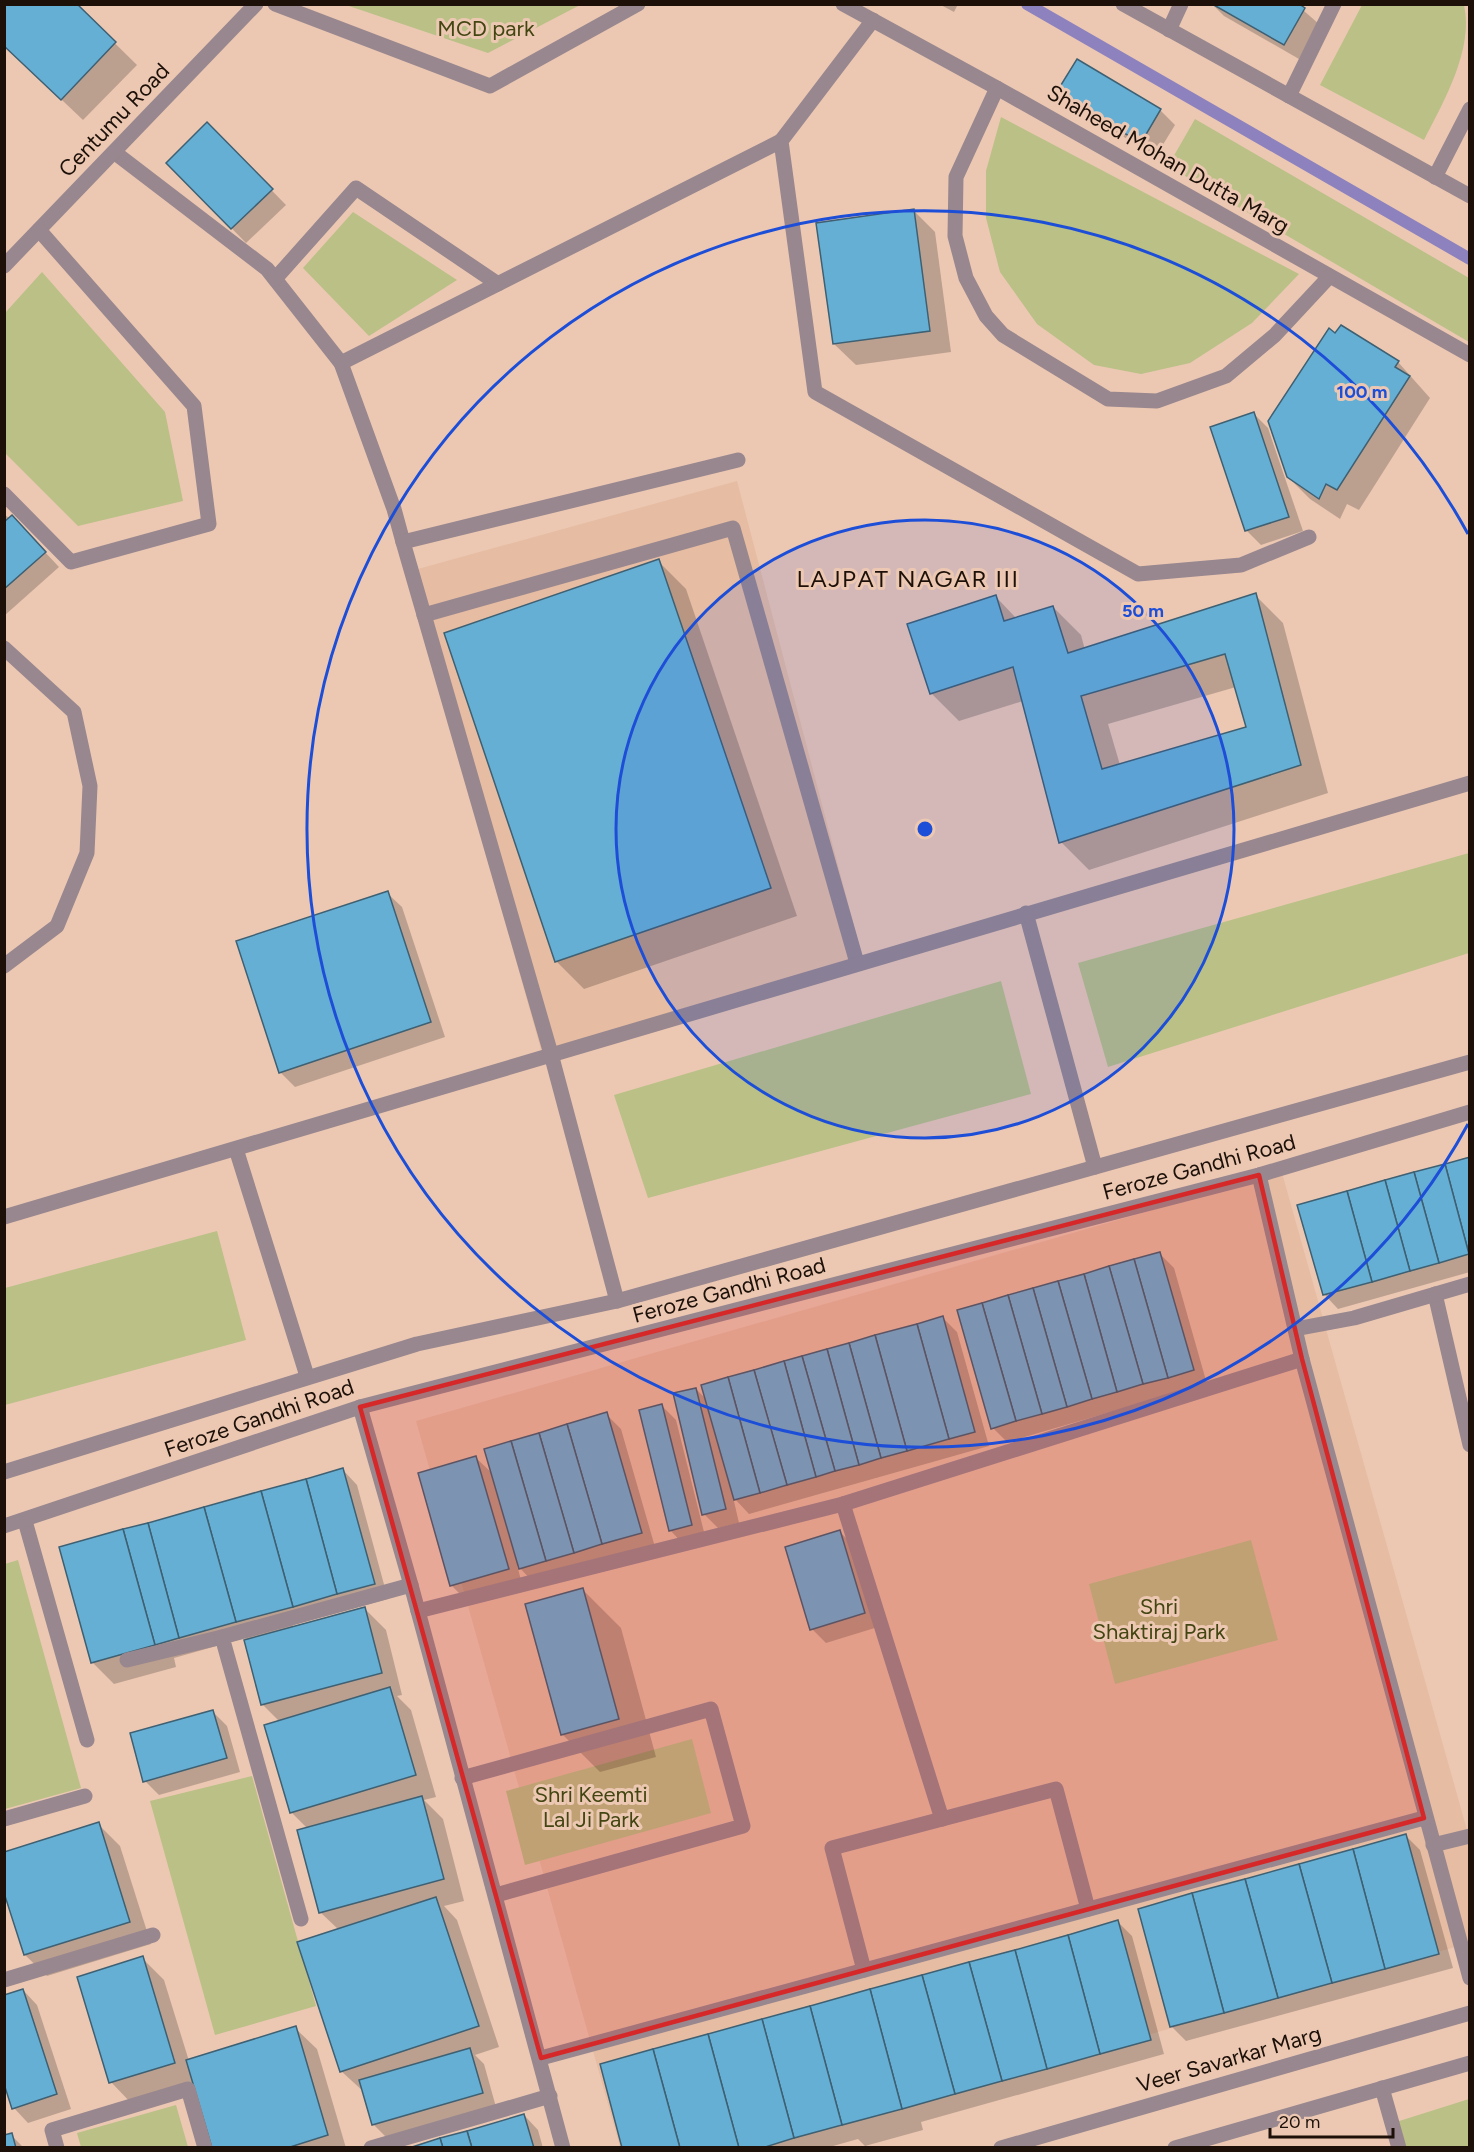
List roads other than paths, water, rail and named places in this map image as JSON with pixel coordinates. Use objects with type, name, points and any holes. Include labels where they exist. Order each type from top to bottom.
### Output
[{"type":"street","name":"Centumu Road","points":[[4,266],[256,4]]},
{"type":"street","points":[[275,4],[490,86],[638,4]]},
{"type":"street","name":"Shaheed Mohan Dutta Marg","points":[[843,4],[997,88],[1470,355]]},
{"type":"street","points":[[1123,4],[1470,196]]},
{"type":"street","points":[[1169,30],[1181,4]]},
{"type":"street","points":[[1289,96],[1334,4]]},
{"type":"street","points":[[340,363],[781,141],[873,20]]},
{"type":"street","points":[[997,88],[956,177],[955,236],[966,278],[986,316],[1003,334],[1108,399],[1157,401],[1226,376],[1275,335],[1329,277]]},
{"type":"street","points":[[1435,177],[1470,108]]},
{"type":"street","points":[[781,141],[815,392],[1138,574],[1241,565],[1309,537]]},
{"type":"street","points":[[114,152],[267,269],[340,363],[394,510],[551,1054],[617,1301]]},
{"type":"street","points":[[274,279],[356,188],[498,284]]},
{"type":"street","points":[[4,494],[72,562],[209,524],[194,406],[39,230]]},
{"type":"street","points":[[403,542],[738,460]]},
{"type":"street","points":[[424,615],[733,528],[858,963]]},
{"type":"street","points":[[4,648],[74,712],[90,786],[87,853],[57,926],[4,966]]},
{"type":"street","points":[[4,1217],[1470,783]]},
{"type":"street","points":[[1026,913],[1095,1167]]},
{"type":"street","name":"Feroze Gandhi Road","points":[[4,1472],[71,1453],[306,1376],[417,1344],[617,1301],[1470,1062]]},
{"type":"street","name":"Feroze Gandhi Road","points":[[4,1526],[25,1521],[360,1407],[1258,1175],[1470,1112]]},
{"type":"street","points":[[236,1149],[306,1376]]},
{"type":"street","points":[[1258,1175],[1302,1359],[1424,1818],[1470,1978]]},
{"type":"street","points":[[1295,1329],[1354,1318],[1470,1284]]},
{"type":"street","points":[[1435,1294],[1470,1445]]},
{"type":"street","points":[[418,1611],[843,1504],[1302,1359]]},
{"type":"street","points":[[360,1407],[541,2058],[563,2148]]},
{"type":"street","points":[[843,1504],[942,1819]]},
{"type":"street","points":[[25,1521],[87,1740]]},
{"type":"street","points":[[127,1660],[222,1637],[411,1585]]},
{"type":"street","points":[[222,1637],[302,1919]]},
{"type":"street","points":[[462,1778],[711,1709],[743,1826],[496,1895]]},
{"type":"street","points":[[864,1970],[832,1848],[1056,1789],[1088,1909]]},
{"type":"street","points":[[4,1819],[85,1796]]},
{"type":"street","points":[[541,2058],[1424,1818]]},
{"type":"street","points":[[1433,1845],[1470,1836]]},
{"type":"street","points":[[4,1980],[153,1935]]},
{"type":"street","name":"Veer Savarkar Marg","points":[[1001,2148],[1470,2013]]},
{"type":"street","points":[[1175,2148],[1470,2063]]},
{"type":"street","points":[[1382,2088],[1399,2148]]},
{"type":"street","points":[[57,2148],[52,2130],[188,2089],[205,2148]]},
{"type":"street","points":[[371,2148],[550,2097]]},
{"type":"waterway","points":[[1027,4],[1470,259]]},
{"type":"district","name":"LAJPAT NAGAR III","points":[[908,578]]},
{"type":"park label","name":"MCD park","points":[[486,28]]},
{"type":"park label","name":"Shri Shaktiraj Park","points":[[1159,1619]]},
{"type":"park label","name":"Shri Keemti Lal Ji Park","points":[[591,1806]]}]
